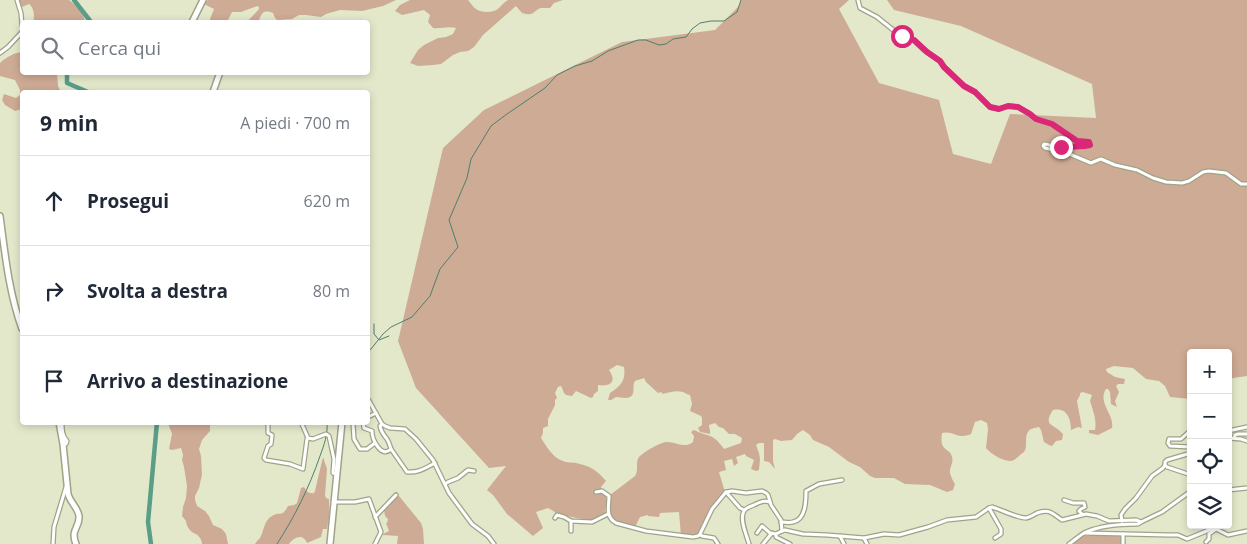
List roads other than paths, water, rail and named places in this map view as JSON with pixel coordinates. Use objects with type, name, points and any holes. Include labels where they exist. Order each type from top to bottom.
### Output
[{"type":"main road","points":[[193,20],[203,0]]},
{"type":"main road","points":[[214,90],[219,75]]},
{"type":"main road","points":[[0,216],[9,274],[20,323]]},
{"type":"main road","points":[[0,240],[4,261],[9,274]]},
{"type":"main road","points":[[61,425],[64,444],[66,487],[69,499],[78,511],[79,516],[74,534],[76,544]]},
{"type":"main road","points":[[330,544],[342,425]]},
{"type":"street","points":[[16,0],[21,20]]},
{"type":"street","points":[[858,0],[858,5],[862,10],[877,17],[896,33],[914,40],[990,107],[999,109],[1008,106],[1018,107],[1036,119],[1052,124],[1077,141],[1089,142],[1090,145],[1056,147],[1044,144],[1043,146],[1046,148],[1066,153],[1091,163],[1101,159],[1115,165],[1137,170],[1145,175],[1166,182],[1182,183],[1204,172],[1209,172],[1226,173],[1242,184],[1247,184]]},
{"type":"street","points":[[0,53],[20,34]]},
{"type":"street","points":[[370,403],[382,424],[388,428],[408,430],[416,438],[435,464],[450,493],[472,524],[488,536],[494,544]]},
{"type":"street","points":[[370,416],[376,413]]},
{"type":"street","points":[[382,424],[380,430],[407,472],[421,471],[435,464]]},
{"type":"street","points":[[268,425],[268,433],[272,435],[271,444],[268,446],[264,458],[303,469],[308,438],[302,425]]},
{"type":"street","points":[[353,425],[354,439],[360,450],[367,449],[375,443]]},
{"type":"street","points":[[364,425],[364,428],[372,431],[375,443],[382,452],[389,452],[391,449]]},
{"type":"street","points":[[1232,430],[1247,427]]},
{"type":"street","points":[[1187,434],[1181,439],[1169,439],[1168,443],[1170,446],[1187,447]]},
{"type":"street","points":[[1234,438],[1238,434],[1247,434]]},
{"type":"street","points":[[308,438],[313,439],[327,435],[334,458],[333,473],[336,474]]},
{"type":"street","points":[[1234,438],[1247,441]]},
{"type":"street","points":[[1122,521],[1125,509],[1136,498],[1152,476],[1163,468],[1165,462],[1187,454]]},
{"type":"street","points":[[1165,465],[1187,474]]},
{"type":"street","points":[[445,484],[458,478],[468,470],[474,471]]},
{"type":"street","points":[[781,522],[794,522],[800,518],[804,510],[806,490],[819,484],[842,480]]},
{"type":"street","points":[[53,544],[54,527],[66,487]]},
{"type":"street","points":[[1232,490],[1247,488]]},
{"type":"street","points":[[700,535],[712,509],[726,492],[732,490],[751,493],[766,492],[781,522],[782,531]]},
{"type":"street","points":[[596,492],[602,491],[609,496],[608,514],[612,521],[620,525],[685,537],[700,535],[714,538],[718,544]]},
{"type":"street","points":[[726,492],[744,510]]},
{"type":"street","points":[[1069,544],[1084,533],[1094,529],[1116,524],[1138,524],[1162,512],[1187,494]]},
{"type":"street","points":[[375,518],[396,495]]},
{"type":"street","points":[[334,502],[355,502],[369,499],[381,532],[375,544]]},
{"type":"street","points":[[1064,500],[1073,503],[1084,503],[1086,507],[1079,511],[1082,514]]},
{"type":"street","points":[[744,510],[761,501],[770,502]]},
{"type":"street","points":[[763,544],[774,534],[782,531],[864,538],[884,534],[899,535],[928,528],[947,520],[976,517],[989,508],[994,507],[1025,518],[1047,511],[1054,513],[1062,520],[1082,514],[1098,516],[1109,521],[1136,520],[1141,522]]},
{"type":"street","points":[[989,508],[1002,529],[1001,534],[995,538]]},
{"type":"street","points":[[744,510],[742,520],[749,544]]},
{"type":"street","points":[[555,518],[557,515],[571,521],[592,522],[608,514]]},
{"type":"street","points":[[571,521],[571,531]]},
{"type":"street","points":[[757,533],[762,526],[776,537],[790,544]]},
{"type":"street","points":[[1084,533],[1169,535],[1187,539],[1212,529]]},
{"type":"street","points":[[1206,542],[1209,539],[1209,534],[1216,529],[1228,535],[1247,531]]},
{"type":"street","points":[[1123,534],[1123,544]]},
{"type":"street","points":[[840,536],[844,544]]},
{"type":"street","points":[[864,538],[867,544]]},
{"type":"waterway","points":[[74,0],[89,20]]},
{"type":"waterway","points":[[370,350],[391,327],[412,317],[430,296],[440,269],[458,247],[449,220],[467,178],[471,159],[491,126],[545,88],[557,75],[575,66],[592,61],[608,51],[638,40],[646,40],[659,45],[666,44],[673,39],[686,37],[700,23],[724,21],[737,12],[741,0]]},
{"type":"waterway","points":[[67,75],[67,83],[83,90]]},
{"type":"waterway","points":[[374,324],[374,334],[379,340],[389,336]]},
{"type":"waterway","points":[[151,544],[148,522],[157,425]]},
{"type":"waterway","points":[[277,544],[306,491],[325,440],[327,425]]}]
